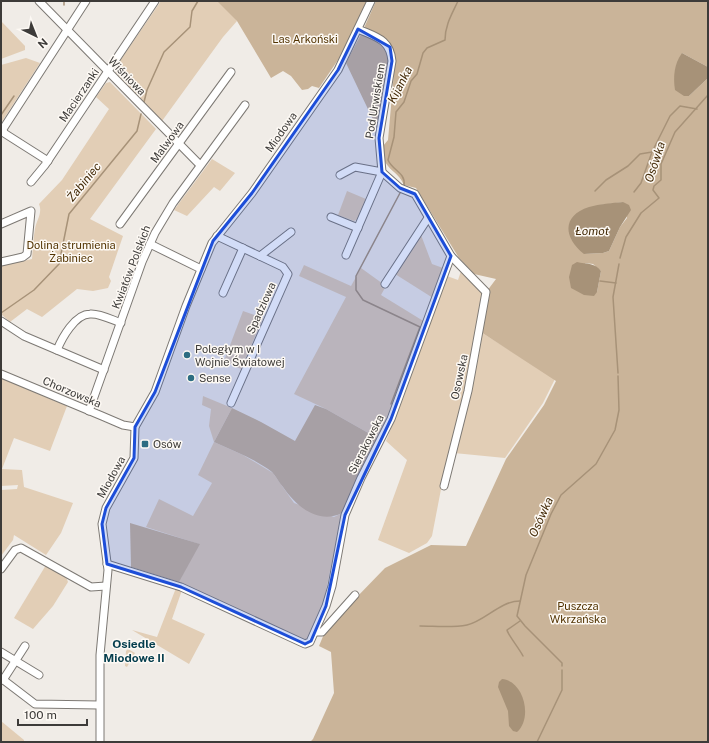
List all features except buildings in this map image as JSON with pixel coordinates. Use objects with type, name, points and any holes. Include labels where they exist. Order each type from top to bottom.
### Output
[{"type":"street","name":"Wiśniowa","points":[[39,1],[200,165]]},
{"type":"street","points":[[48,161],[3,131],[4,127],[86,1]]},
{"type":"street","name":"Macierzanki","points":[[31,182],[48,161],[155,1]]},
{"type":"street","name":"Miodowa","points":[[100,742],[100,655],[107,564],[101,532],[107,506],[134,458],[135,427],[155,392],[201,269],[217,236],[252,193],[340,67],[371,1]]},
{"type":"street","name":"Pod Urwiskiem","points":[[358,29],[385,42],[390,47],[392,54],[379,138],[382,172]]},
{"type":"street","name":"Malwowa","points":[[120,224],[231,72]]},
{"type":"street","name":"Kwiatów Polskich","points":[[89,411],[150,244],[164,216],[245,105]]},
{"type":"street","points":[[340,175],[355,167],[382,172],[400,188],[415,194],[451,256]]},
{"type":"street","points":[[346,255],[382,172]]},
{"type":"street","points":[[1,224],[33,210],[27,254],[23,257],[1,262]]},
{"type":"street","points":[[331,217],[358,228]]},
{"type":"street","points":[[385,284],[428,218]]},
{"type":"street","points":[[260,256],[291,232]]},
{"type":"street","name":"Spadziowa","points":[[217,236],[283,267],[288,274],[231,403]]},
{"type":"street","points":[[150,244],[201,269]]},
{"type":"street","points":[[223,293],[243,248]]},
{"type":"street","name":"Osowska","points":[[444,486],[468,392],[486,292],[451,256]]},
{"type":"street","name":"Sierakowska","points":[[107,564],[181,587],[306,644],[309,643],[316,632],[332,586],[345,515],[361,478],[382,440],[397,405],[451,256]]},
{"type":"street","points":[[57,350],[65,332],[86,315],[94,314],[121,323]]},
{"type":"street","points":[[1,321],[16,332],[104,370]]},
{"type":"street","name":"Chorzowska","points":[[1,374],[123,425],[135,427]]},
{"type":"street","points":[[1,569],[17,549],[25,548],[91,587],[106,586]]},
{"type":"street","points":[[316,632],[322,632],[355,595]]},
{"type":"street","points":[[25,646],[2,679],[35,704],[101,708]]},
{"type":"street","points":[[1,652],[39,675]]},
{"type":"highlighted area","points":[[358,29],[390,47],[392,61],[379,138],[382,172],[400,188],[415,194],[451,256],[391,419],[345,515],[326,606],[311,641],[305,644],[181,587],[107,564],[102,524],[106,508],[134,458],[135,427],[155,392],[213,241],[252,193],[338,70]]},
{"type":"green space","points":[[161,1],[223,1],[237,21],[223,37],[162,121],[116,73],[115,68]]},
{"type":"green space","name":"Las Arkoński","points":[[217,1],[367,1],[342,54],[319,88],[312,86],[308,89],[302,90],[291,76],[283,71],[271,78],[237,21]]},
{"type":"green space","name":"Puszcza Wkrzańska","points":[[376,1],[708,1],[708,67],[682,53],[689,96],[708,78],[708,742],[310,742],[313,739],[334,693],[331,652],[319,646],[324,634],[385,568],[431,545],[466,546],[506,459],[544,405],[556,381],[481,332],[487,291],[496,279],[474,274],[459,258],[416,188],[404,185],[399,177],[385,162],[383,156],[383,146],[388,140],[395,61],[394,54],[389,43],[364,28]],"holes":[[[623,202],[627,218],[620,227],[609,251],[603,253],[584,254],[601,205]],[[585,263],[593,264],[601,271],[597,292]]]},
{"type":"green space","points":[[1,21],[25,46],[25,50],[1,59]]},
{"type":"green space","points":[[361,34],[383,44],[387,49],[389,56],[386,88],[377,128],[346,63]]},
{"type":"green space","points":[[26,58],[40,63],[1,123],[1,65]]},
{"type":"green space","name":"Dolina strumienia Żabiniec","points":[[110,82],[156,129],[90,219],[123,236],[109,277],[111,281],[108,288],[93,291],[77,289],[42,317],[27,309],[10,322],[1,314],[1,266],[32,259],[34,233],[40,211],[39,204],[62,180],[109,109],[96,97],[106,83]]},
{"type":"green space","points":[[212,159],[235,173],[220,191],[214,187],[187,216],[174,210]]},
{"type":"green space","points":[[347,191],[366,199],[358,219],[354,221],[338,215]]},
{"type":"green space","points":[[421,235],[432,264],[443,268],[433,298],[395,274]]},
{"type":"green space","points":[[304,265],[351,286],[361,268],[386,286],[381,295],[425,322],[379,439],[326,409],[294,394],[346,297],[299,276]]},
{"type":"green space","points":[[461,271],[485,293],[466,391],[442,484],[432,536],[427,543],[409,553],[378,540],[407,460],[386,441],[403,399],[447,276],[458,280]]},
{"type":"green space","points":[[243,311],[263,318],[241,369],[224,361]]},
{"type":"green space","points":[[481,332],[555,379],[543,403],[505,458],[454,453]]},
{"type":"green space","points":[[1,378],[67,406],[50,451],[14,438],[2,469],[22,470],[24,487],[73,503],[61,533],[46,555],[14,535],[13,540],[1,556],[1,490],[17,489],[18,485],[1,486]]},
{"type":"green space","points":[[203,396],[232,408],[214,442],[209,426],[211,409],[202,405]]},
{"type":"green space","points":[[315,405],[326,409],[379,439],[342,513],[333,516],[324,517],[308,512],[294,501],[272,472],[251,459],[214,442],[232,408],[295,441]]},
{"type":"green space","points":[[214,442],[243,455],[273,473],[294,503],[334,517],[342,513],[323,605],[309,641],[306,642],[178,583],[199,544],[146,527],[159,499],[193,516],[212,483],[198,475]]},
{"type":"green space","points":[[130,523],[200,544],[179,582],[131,567]]},
{"type":"green space","points":[[46,565],[66,577],[68,582],[53,606],[33,629],[14,618]]},
{"type":"green space","points":[[176,588],[182,590],[172,619],[205,634],[189,664],[132,630],[157,637]]},
{"type":"green space","points":[[128,649],[135,653],[127,667],[125,666],[126,651]]},
{"type":"green space","points":[[1,721],[24,740],[24,742],[1,742]]},
{"type":"water","points":[[682,53],[708,67],[708,78],[689,96],[684,96],[675,90],[675,71],[677,62]]},
{"type":"water","name":"Łomot","points":[[623,202],[629,205],[631,210],[620,227],[609,251],[603,253],[584,254],[577,248],[572,241],[568,228],[574,216],[580,211],[589,207]]},
{"type":"water","points":[[577,262],[594,265],[601,271],[597,292],[594,296],[584,295],[571,288],[569,277],[572,265]]},
{"type":"water","points":[[502,679],[510,681],[516,686],[524,701],[524,718],[522,726],[517,732],[513,731],[509,726],[508,711],[498,687],[499,682]]},
{"type":"waterway","name":"Żabiniec","points":[[144,102],[147,90],[164,52],[190,27],[192,11],[198,1]]},
{"type":"waterway","name":"Kijanka","points":[[404,185],[403,177],[388,160],[394,137],[396,112],[404,102],[411,81],[417,74],[423,53],[427,48],[445,40],[448,24],[458,1]]},
{"type":"waterway","name":"Osówka","points":[[620,258],[626,237],[641,213],[659,198],[653,190],[654,186],[661,180],[661,164],[675,132],[708,95]]},
{"type":"waterway","points":[[1,115],[14,96]]},
{"type":"waterway","points":[[595,191],[606,180],[628,166],[640,154],[652,152],[670,116],[680,106],[697,109]]},
{"type":"waterway","name":"Żabiniec","points":[[1,313],[34,290],[59,264],[69,214],[137,131],[141,114]]},
{"type":"waterway","points":[[634,192],[641,183],[652,152]]},
{"type":"waterway","points":[[391,404],[420,327],[363,300],[356,290],[356,276],[400,193]]},
{"type":"waterway","name":"Osówka","points":[[618,373],[613,297],[619,264]]},
{"type":"waterway","points":[[600,281],[616,283]]},
{"type":"waterway","name":"Osówka","points":[[562,666],[562,663],[517,616],[526,575],[551,514],[561,495],[596,464],[615,430],[619,410],[618,376]]},
{"type":"waterway","points":[[420,626],[449,627],[467,625],[480,620],[506,604],[520,601]]},
{"type":"waterway","points":[[520,621],[507,630],[523,656]]},
{"type":"waterway","name":"Osówka","points":[[537,742],[562,690],[562,670]]},
{"type":"place","name":"Poległym w I Wojnie Światowej","points":[[187,355]]},
{"type":"place","name":"Sense","points":[[191,378]]},
{"type":"place","name":"Osów","points":[[145,444]]},
{"type":"district","name":"Osiedle Miodowe II","points":[[134,651]]}]
